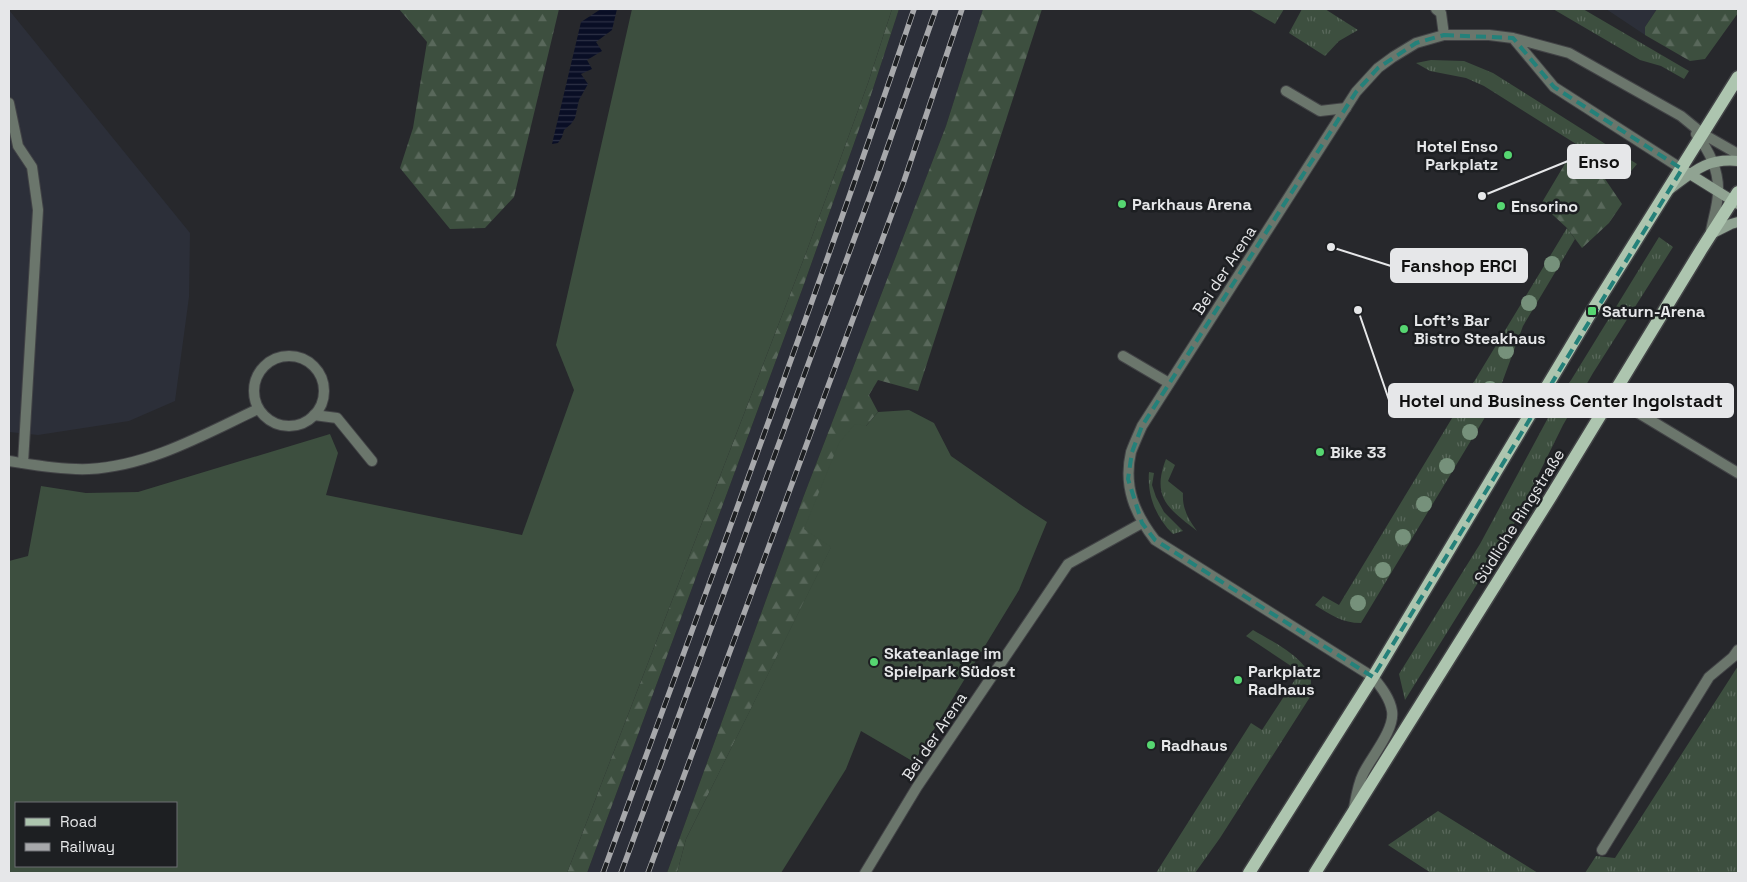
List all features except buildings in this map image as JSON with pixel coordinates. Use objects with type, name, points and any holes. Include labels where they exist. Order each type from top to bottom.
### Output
[{"type":"main road","points":[[1249,873],[1373,677],[1592,311],[1669,190],[1686,172],[1702,137],[1738,77]]},
{"type":"main road","points":[[1686,172],[1713,163],[1728,160],[1738,161]]},
{"type":"main road","points":[[1686,172],[1718,192],[1736,199]]},
{"type":"main road","name":"Südliche Ringstraße","points":[[1315,873],[1354,814],[1612,397],[1710,234],[1736,199]]},
{"type":"main road","points":[[1710,234],[1738,222]]},
{"type":"street","points":[[1436,9],[1441,13],[1444,35]]},
{"type":"street","name":"Bei der Arena","points":[[1373,677],[1173,553],[1156,540],[1142,522],[1133,502],[1128,479],[1132,452],[1142,426],[1356,92],[1378,68],[1416,43],[1444,35],[1489,35],[1513,38],[1569,53],[1681,116],[1702,137]]},
{"type":"street","points":[[1513,38],[1554,87],[1686,172]]},
{"type":"street","points":[[1286,91],[1320,111],[1346,108]]},
{"type":"street","points":[[9,102],[18,146],[32,167],[38,210],[23,463]]},
{"type":"street","points":[[1702,137],[1738,154]]},
{"type":"street","points":[[1702,137],[1713,163]]},
{"type":"street","name":"Südliche Ringstraße","points":[[1710,234],[1718,192],[1713,163]]},
{"type":"street","points":[[291,356],[301,358],[312,365],[322,380],[324,389],[322,400],[314,415],[306,422],[291,426],[276,424],[258,409],[253,389],[256,377],[264,366],[272,360],[291,356]]},
{"type":"street","points":[[1122,356],[1169,384]]},
{"type":"street","points":[[1612,397],[1738,473]]},
{"type":"street","points":[[9,461],[89,468],[126,464],[165,452],[258,409]]},
{"type":"street","points":[[314,415],[337,418],[372,461]]},
{"type":"street","name":"Bei der Arena","points":[[865,873],[917,787],[1068,564],[1142,522]]},
{"type":"street","points":[[1602,850],[1710,677],[1733,658],[1738,650]]},
{"type":"street","name":"Südliche Ringstraße","points":[[1354,814],[1356,794],[1362,775],[1386,735],[1392,713],[1384,690],[1373,677]]},
{"type":"highlighted area","points":[[1444,35],[1513,38],[1554,87],[1682,169],[1373,677],[1155,540],[1142,523],[1128,479],[1132,452],[1142,426],[1356,92],[1378,68],[1416,43]]},
{"type":"shaded area","points":[[899,9],[983,9],[946,126],[803,498],[667,873],[587,873],[803,287],[868,104]]},
{"type":"shaded area","points":[[1606,9],[1657,9],[1645,27],[1645,35]]},
{"type":"shaded area","points":[[9,10],[190,233],[189,297],[175,401],[129,421],[38,435],[9,432]]},
{"type":"green space","points":[[399,9],[559,9],[514,197],[485,228],[450,229],[400,168],[413,128],[427,42]]},
{"type":"green space","points":[[632,9],[892,9],[868,83],[806,253],[567,873],[9,873],[9,561],[28,556],[41,486],[86,493],[138,492],[330,434],[338,453],[326,495],[522,535],[574,390],[556,345]]},
{"type":"green space","points":[[892,9],[899,9],[868,104],[803,287],[587,873],[567,873],[806,253],[868,83]]},
{"type":"green space","points":[[983,9],[1042,9],[918,391],[878,380],[869,395],[878,412],[866,426],[832,546],[686,839],[677,873],[667,873],[803,498],[946,126]]},
{"type":"green space","points":[[1249,9],[1284,9],[1275,24]]},
{"type":"green space","points":[[1302,9],[1325,9],[1358,30],[1339,41],[1325,56],[1289,33]]},
{"type":"green space","points":[[1553,9],[1583,9],[1689,71],[1684,79],[1661,66],[1640,60]]},
{"type":"green space","points":[[1657,9],[1736,9],[1738,13],[1705,59],[1690,61],[1645,35],[1645,27]]},
{"type":"green space","points":[[1431,60],[1464,61],[1493,73],[1637,164],[1627,176],[1484,86],[1466,78],[1430,71],[1416,63]]},
{"type":"green space","points":[[1569,157],[1605,179],[1622,204],[1609,223],[1582,248],[1567,228],[1541,204]]},
{"type":"green space","points":[[1567,228],[1575,239],[1523,326],[1496,399],[1361,623],[1342,620],[1315,605],[1323,596],[1339,605]]},
{"type":"green space","points":[[1659,237],[1673,247],[1593,373],[1563,425],[1512,528],[1405,700],[1399,674],[1480,544],[1549,416]]},
{"type":"green space","name":"Skateanlage im Spielpark Südost","points":[[909,410],[934,423],[951,456],[1047,522],[1019,590],[914,762],[861,731],[846,769],[781,873],[677,873],[686,839],[831,547],[804,529],[839,443],[855,424],[866,426],[878,412]]},
{"type":"green space","points":[[1166,459],[1175,465],[1168,481],[1183,493],[1186,513],[1197,531],[1178,516],[1165,501],[1161,484]]},
{"type":"green space","points":[[1149,472],[1154,473],[1152,485],[1164,512],[1183,531],[1173,534],[1157,513],[1151,498]]},
{"type":"green space","points":[[1253,630],[1288,651],[1303,665],[1311,681],[1310,697],[1220,838],[1195,873],[1156,873],[1251,723],[1262,730],[1300,672],[1246,636]]},
{"type":"green space","points":[[1738,666],[1738,873],[1585,873],[1596,856],[1615,858]]},
{"type":"green space","points":[[1438,811],[1538,873],[1431,873],[1388,845]]},
{"type":"water","points":[[601,9],[617,9],[612,30],[596,42],[602,51],[587,60],[592,69],[581,74],[588,84],[579,100],[575,118],[564,130],[558,143],[552,144],[581,22]]},
{"type":"railway","points":[[603,873],[800,334],[914,9]]},
{"type":"railway","points":[[621,873],[877,177],[936,9]]},
{"type":"railway","points":[[648,873],[904,181],[962,9]]},
{"type":"place","name":"Hotel Enso Parkplatz","points":[[1508,155]]},
{"type":"place","name":"Enso","points":[[1482,196]]},
{"type":"place","name":"Parkhaus Arena","points":[[1122,204]]},
{"type":"place","name":"Ensorino","points":[[1501,206]]},
{"type":"place","name":"Fanshop ERCI","points":[[1331,247]]},
{"type":"place","name":"Hotel und Business Center Ingolstadt","points":[[1358,310]]},
{"type":"place","name":"Saturn-Arena","points":[[1592,311]]},
{"type":"place","name":"Loft’s Bar Bistro Steakhaus","points":[[1404,329]]},
{"type":"place","name":"Bike 33","points":[[1320,452]]},
{"type":"place","name":"Skateanlage im Spielpark Südost","points":[[874,662]]},
{"type":"place","name":"Parkplatz Radhaus","points":[[1238,680]]},
{"type":"place","name":"Radhaus","points":[[1151,745]]}]
